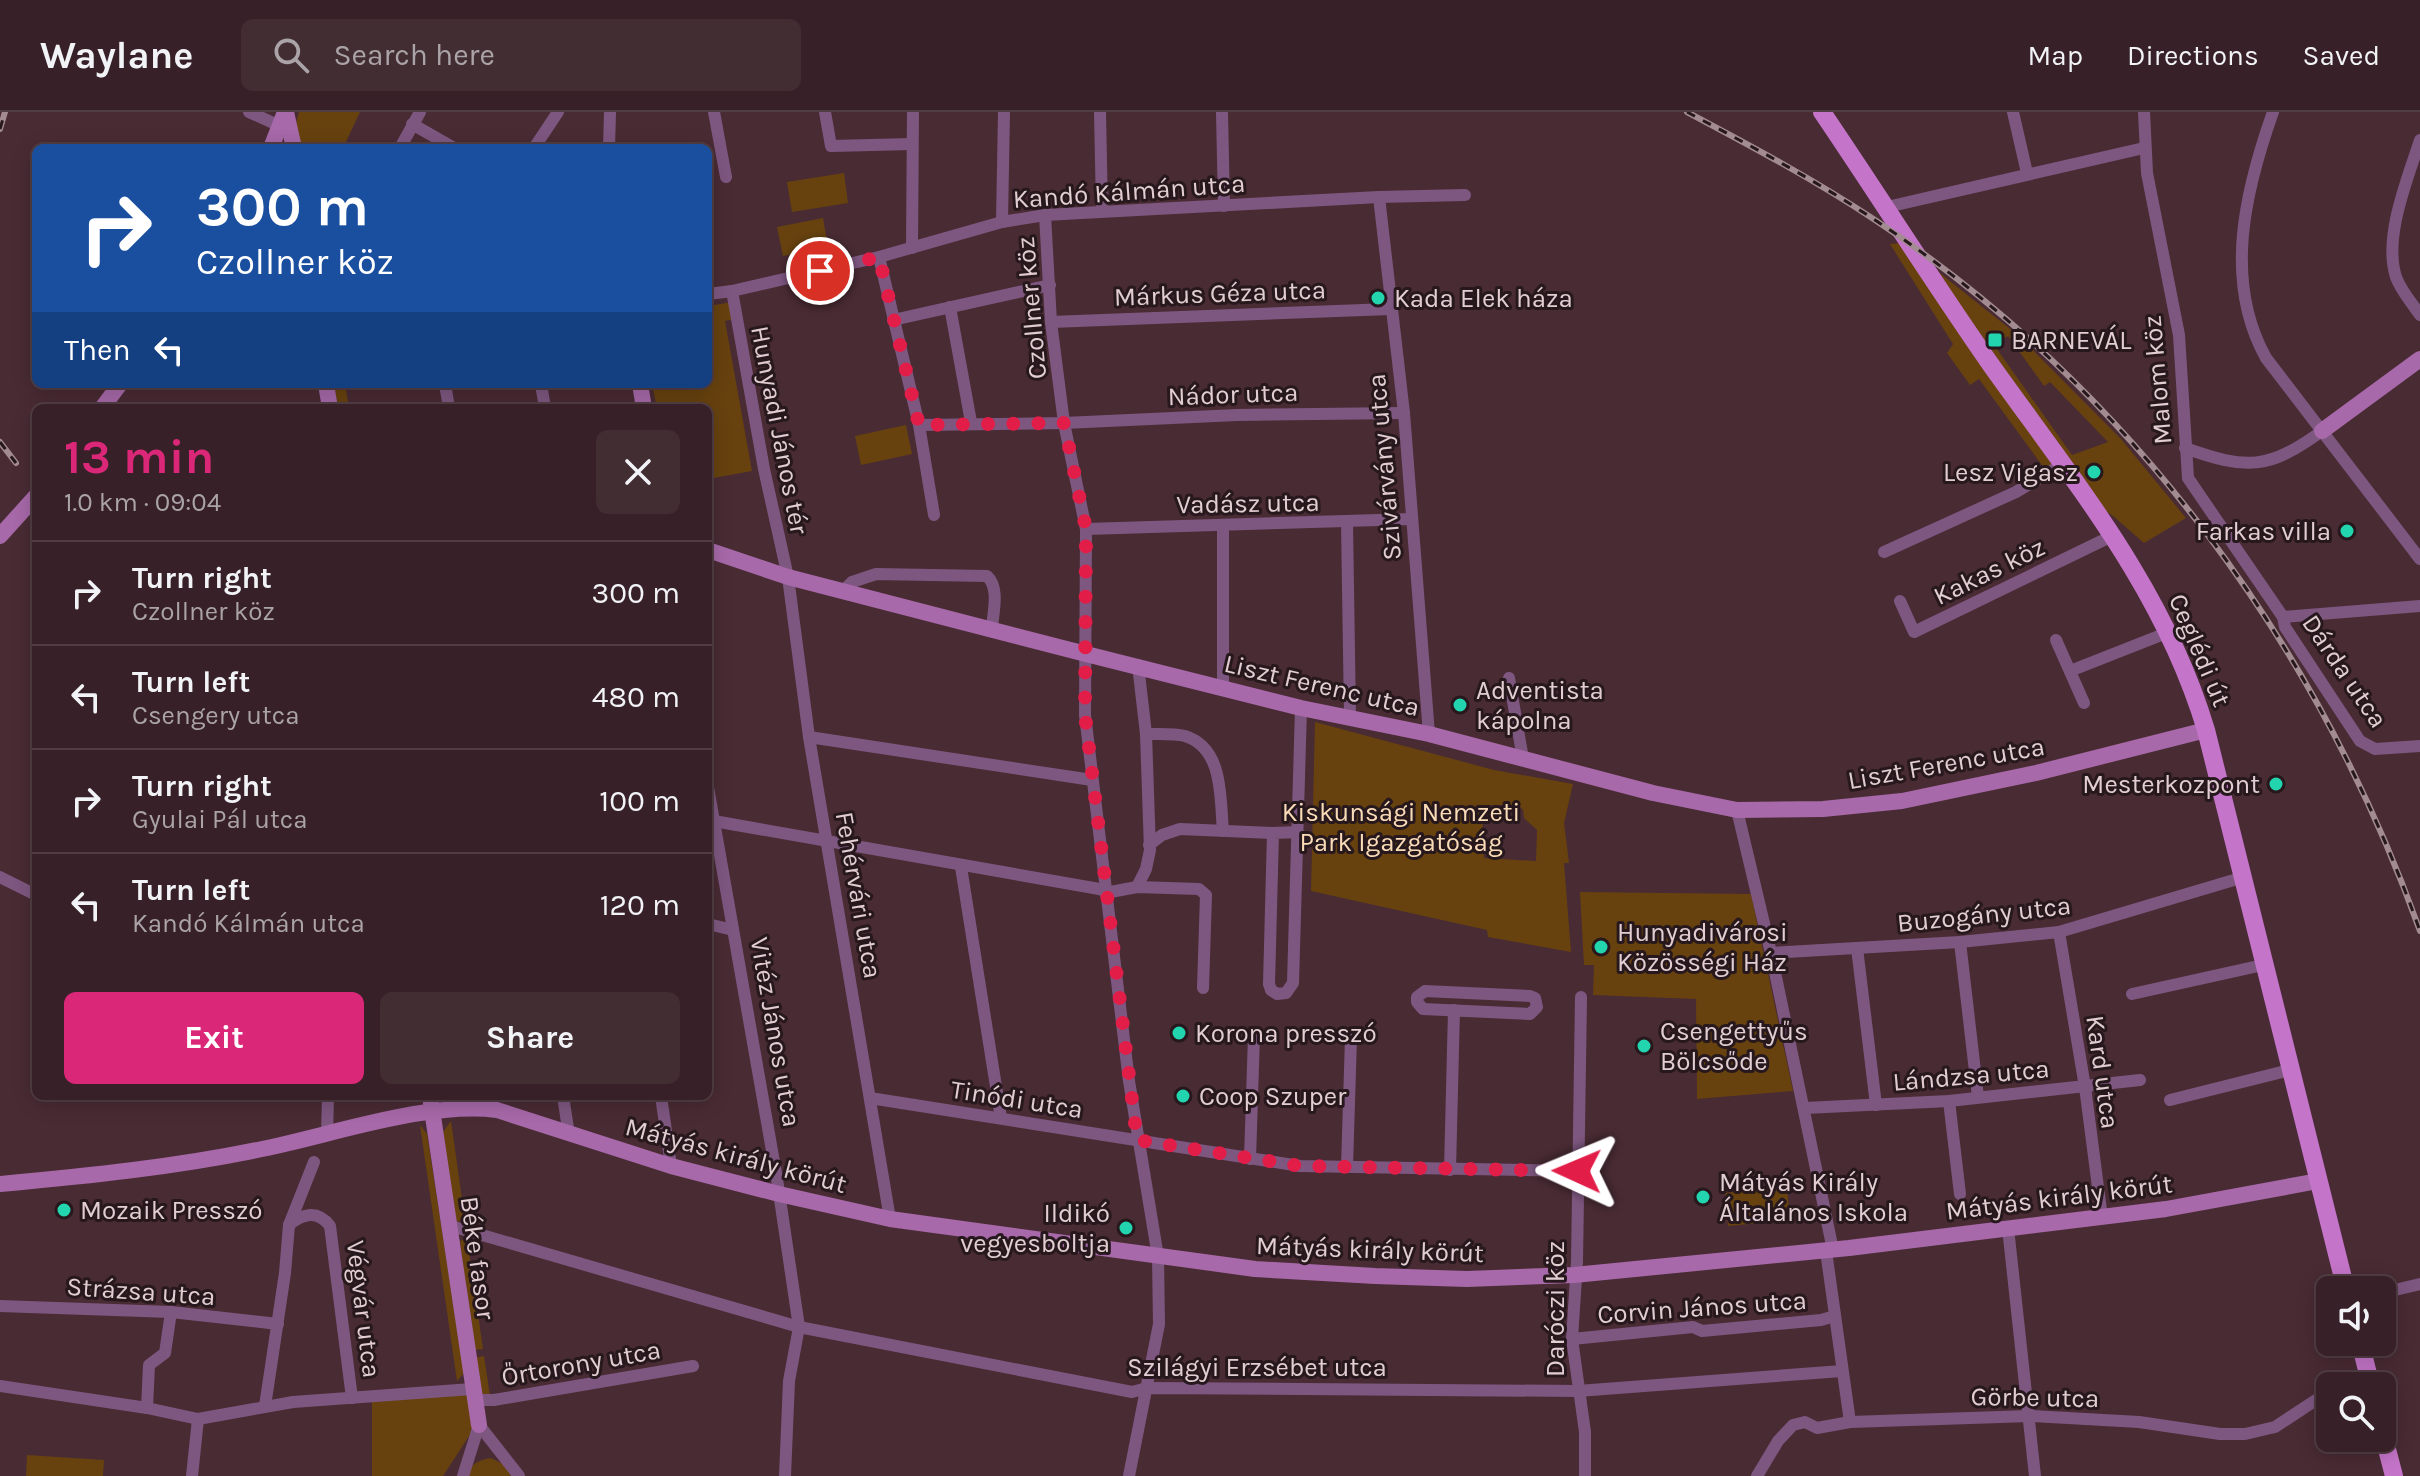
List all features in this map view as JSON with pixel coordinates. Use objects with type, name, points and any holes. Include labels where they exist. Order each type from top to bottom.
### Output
[{"type":"main road","name":"Ceglédi út","points":[[1822,112],[1988,361],[2063,464],[2143,583],[2186,670],[2206,730],[2244,877],[2263,965],[2342,1276]]},
{"type":"main road","points":[[2388,1452],[2394,1476]]},
{"type":"street","points":[[249,112],[284,117]]},
{"type":"street","points":[[402,144],[420,112]]},
{"type":"street","points":[[537,144],[558,112]]},
{"type":"street","points":[[609,144],[610,112]]},
{"type":"street","points":[[714,112],[726,177]]},
{"type":"street","points":[[825,112],[831,146],[912,144]]},
{"type":"street","points":[[912,248],[913,112]]},
{"type":"street","points":[[1002,222],[1004,112]]},
{"type":"street","points":[[1100,112],[1102,210]]},
{"type":"street","points":[[1222,112],[1224,206]]},
{"type":"street","points":[[2013,112],[2027,173]]},
{"type":"street","name":"Malom köz","points":[[2144,112],[2144,148],[2179,335],[2188,478],[2283,617]]},
{"type":"street","points":[[2273,112],[2253,180],[2242,250],[2242,284],[2257,342],[2266,358],[2420,559]]},
{"type":"street","points":[[273,144],[284,117]]},
{"type":"street","points":[[284,117],[293,144]]},
{"type":"street","points":[[412,124],[447,144]]},
{"type":"street","points":[[2420,140],[2396,225],[2394,267],[2400,285],[2420,315]]},
{"type":"street","points":[[1887,207],[2144,148]]},
{"type":"street","points":[[2405,186],[2420,175]]},
{"type":"street","name":"Kandó Kálmán utca","points":[[712,294],[879,257],[1002,222],[1045,215],[1465,195]]},
{"type":"street","name":"Szivárvány utca","points":[[1379,197],[1404,413],[1429,734]]},
{"type":"street","name":"Czollner köz","points":[[1045,215],[1051,322],[1064,423],[1086,529],[1085,715],[1092,780],[1105,892],[1125,1016],[1137,1140],[1158,1257],[1159,1324],[1129,1476]]},
{"type":"street","points":[[879,257],[919,425],[934,515]]},
{"type":"street","points":[[893,320],[1050,285]]},
{"type":"street","name":"Hunyadi János tér","points":[[732,291],[761,454],[788,577]]},
{"type":"street","points":[[950,307],[971,422]]},
{"type":"street","name":"Márkus Géza utca","points":[[1051,322],[1390,309]]},
{"type":"street","points":[[2185,448],[2218,459],[2254,463],[2282,456],[2322,431],[2420,359]]},
{"type":"street","name":"Nádor utca","points":[[919,425],[1404,413]]},
{"type":"street","points":[[1884,552],[2016,492],[2063,464]]},
{"type":"street","points":[[0,536],[32,500]]},
{"type":"street","name":"Vadász utca","points":[[1086,529],[1412,519]]},
{"type":"street","points":[[1347,523],[1350,717]]},
{"type":"street","points":[[1223,526],[1223,687]]},
{"type":"street","name":"Kakas köz","points":[[1900,601],[1914,632],[2112,536]]},
{"type":"street","name":"Liszt Ferenc utca","points":[[712,551],[788,577],[1086,654],[1301,708],[1429,734],[1641,790],[1737,810],[1823,809],[1902,801],[2036,773],[2206,730]]},
{"type":"street","points":[[843,591],[852,582],[876,574],[987,576],[995,588],[992,628]]},
{"type":"street","name":"Fehérvári utca","points":[[788,577],[809,737],[890,1219]]},
{"type":"street","points":[[2283,617],[2420,606]]},
{"type":"street","name":"Dárda utca","points":[[2283,617],[2285,627],[2363,744],[2379,749],[2420,746]]},
{"type":"street","points":[[2070,671],[2169,632]]},
{"type":"street","points":[[2056,640],[2084,703]]},
{"type":"street","points":[[1137,887],[1146,869],[1149,845],[1146,734],[1138,665]]},
{"type":"street","points":[[1509,678],[1523,759]]},
{"type":"street","points":[[1267,832],[1269,984],[1277,994],[1286,993],[1293,983],[1301,708]]},
{"type":"street","points":[[1146,734],[1188,737],[1207,752],[1215,766],[1219,783],[1223,831]]},
{"type":"street","points":[[809,737],[1092,780]]},
{"type":"street","points":[[1737,810],[1805,1108],[1830,1250],[1835,1316],[1850,1422]]},
{"type":"street","points":[[712,821],[1105,892],[1137,887],[1199,889],[1206,895],[1203,988]]},
{"type":"street","name":"Vitéz János utca","points":[[712,826],[779,1194],[799,1327],[789,1381],[785,1476]]},
{"type":"street","points":[[1149,845],[1162,835],[1180,829],[1298,832]]},
{"type":"street","points":[[961,867],[1001,1118]]},
{"type":"street","points":[[0,877],[32,893]]},
{"type":"street","name":"Buzogány utca","points":[[1771,953],[1960,942],[2059,932],[2244,877]]},
{"type":"street","points":[[712,925],[733,930]]},
{"type":"street","name":"Kard utca","points":[[2059,932],[2085,1087],[2102,1218]]},
{"type":"street","points":[[1960,942],[1978,1097]]},
{"type":"street","points":[[1857,948],[1876,1105]]},
{"type":"street","points":[[2132,994],[2263,965]]},
{"type":"street","points":[[1425,991],[1530,996],[1537,1003],[1535,1011],[1530,1014],[1454,1010],[1423,1009],[1417,997],[1425,991]]},
{"type":"street","name":"Daróczi köz","points":[[1581,997],[1577,1262],[1572,1339],[1585,1432],[1585,1476]]},
{"type":"street","points":[[1450,1170],[1454,1010]]},
{"type":"street","points":[[1250,1159],[1254,1036]]},
{"type":"street","points":[[1347,1167],[1351,1038]]},
{"type":"street","points":[[2170,1100],[2290,1070]]},
{"type":"street","name":"Lándzsa utca","points":[[1805,1108],[1949,1101],[2140,1080]]},
{"type":"street","name":"Tinódi utca","points":[[870,1098],[1300,1166],[1577,1171]]},
{"type":"street","points":[[327,1135],[328,1100]]},
{"type":"street","points":[[564,1100],[569,1135]]},
{"type":"street","points":[[662,1100],[671,1166]]},
{"type":"street","points":[[1949,1101],[1960,1194]]},
{"type":"street","name":"Mátyás király körút","points":[[0,1184],[153,1167],[259,1150],[327,1135],[431,1103],[497,1110],[671,1166],[890,1219],[1255,1269],[1467,1279],[1574,1275],[1830,1250],[2102,1218],[2318,1181]]},
{"type":"street","name":"Béke fasor","points":[[431,1103],[479,1425],[463,1476]]},
{"type":"street","points":[[265,1406],[289,1225],[314,1162]]},
{"type":"street","name":"Végvár utca","points":[[289,1225],[311,1214],[322,1217],[330,1226],[352,1398]]},
{"type":"street","name":"Szilágyi Erzsébet utca","points":[[451,1226],[799,1327],[1132,1392],[1147,1388],[1578,1391],[1842,1371]]},
{"type":"street","points":[[2008,1228],[2035,1476]]},
{"type":"street","points":[[2396,1290],[2420,1284]]},
{"type":"street","name":"Strázsa utca","points":[[0,1306],[171,1312],[278,1324]]},
{"type":"street","points":[[147,1408],[149,1365],[165,1353],[171,1312]]},
{"type":"street","name":"Corvin János utca","points":[[1572,1339],[1693,1327],[1702,1331],[1762,1326],[1835,1316]]},
{"type":"street","name":"Őrtorony utca","points":[[474,1394],[494,1400],[693,1366]]},
{"type":"street","points":[[0,1386],[147,1408],[198,1419],[192,1476]]},
{"type":"street","name":"Végvár utca","points":[[198,1419],[265,1406],[352,1398],[474,1394]]},
{"type":"street","name":"Görbe utca","points":[[1757,1476],[1778,1441],[1793,1425],[1805,1422],[1817,1428],[1850,1422],[2030,1416],[2139,1422],[2220,1434],[2245,1434],[2275,1427],[2316,1400]]},
{"type":"street","points":[[479,1425],[519,1476]]},
{"type":"street","points":[[467,1462],[486,1452],[503,1454]]},
{"type":"green space","points":[[299,112],[360,112],[345,144],[300,144],[295,127]]},
{"type":"green space","points":[[844,173],[848,203],[792,212],[787,182]]},
{"type":"green space","points":[[823,218],[828,247],[783,256],[777,227]]},
{"type":"green space","points":[[1902,243],[2019,336],[2121,439],[2186,518],[2144,543],[2113,516],[2044,468],[1979,379],[1970,385],[1947,353],[1953,344],[1890,244]],"holes":[[[2008,336],[2044,386],[2050,382],[2108,442],[2072,455],[1994,345]]]},
{"type":"green space","points":[[733,302],[735,319],[725,321],[752,471],[712,478],[712,404],[656,404],[653,388],[712,388],[712,305]]},
{"type":"green space","points":[[335,388],[346,388],[348,404],[337,404]]},
{"type":"green space","points":[[906,425],[912,454],[861,465],[855,436]]},
{"type":"green space","name":"Kiskunsági Nemzeti Park Igazgatóság","points":[[1315,722],[1494,770],[1573,784],[1564,823],[1569,863],[1564,863],[1571,952],[1488,937],[1487,930],[1311,891]],"holes":[[[1482,805],[1518,805],[1523,810],[1524,818],[1537,830],[1536,861],[1484,858]]]},
{"type":"green space","points":[[1580,892],[1751,894],[1793,1091],[1697,1099],[1696,999],[1593,995],[1594,965],[1584,965]]},
{"type":"green space","points":[[451,1121],[465,1220],[455,1222],[443,1132]]},
{"type":"green space","points":[[420,1125],[427,1134],[464,1373],[457,1381]]},
{"type":"green space","points":[[1787,1187],[1790,1220],[1728,1226],[1725,1193]]},
{"type":"green space","points":[[467,1238],[483,1349],[472,1350],[460,1241]]},
{"type":"green space","points":[[484,1356],[490,1396],[481,1394],[474,1358]]},
{"type":"green space","points":[[470,1394],[475,1427],[443,1476],[372,1476],[372,1402]]},
{"type":"green space","points":[[27,1455],[104,1460],[103,1476],[26,1476]]},
{"type":"green space","points":[[491,1458],[505,1465],[511,1476],[467,1476],[476,1463]]},
{"type":"railway","points":[[0,129],[5,112]]},
{"type":"railway","points":[[1687,112],[1852,205],[1967,287],[2053,362],[2133,443],[2205,531],[2270,625],[2328,723],[2378,825],[2420,931]]},
{"type":"railway","points":[[0,442],[16,463]]},
{"type":"place","name":"Kada Elek háza","points":[[1378,298]]},
{"type":"place","name":"BARNEVÁL","points":[[1995,340]]},
{"type":"place","name":"Lesz Vigasz","points":[[2094,472]]},
{"type":"place","name":"Farkas villa","points":[[2347,531]]},
{"type":"place","name":"Adventista kápolna","points":[[1460,705]]},
{"type":"place","name":"Mesterkozpont","points":[[2276,784]]},
{"type":"place","name":"Hunyadivárosi Közösségi Ház","points":[[1601,947]]},
{"type":"place","name":"Korona presszó","points":[[1179,1033]]},
{"type":"place","name":"Csengettyűs Bölcsőde","points":[[1644,1046]]},
{"type":"place","name":"Coop Szuper","points":[[1183,1096]]},
{"type":"place","name":"Mátyás Király Általános Iskola","points":[[1703,1197]]},
{"type":"place","name":"Mozaik Presszó","points":[[64,1210]]},
{"type":"place","name":"Ildikó vegyesboltja","points":[[1126,1228]]},
{"type":"route","points":[[820,271],[879,257],[919,425],[1064,423],[1086,529],[1085,715],[1137,1140],[1300,1166],[1577,1171]]}]
